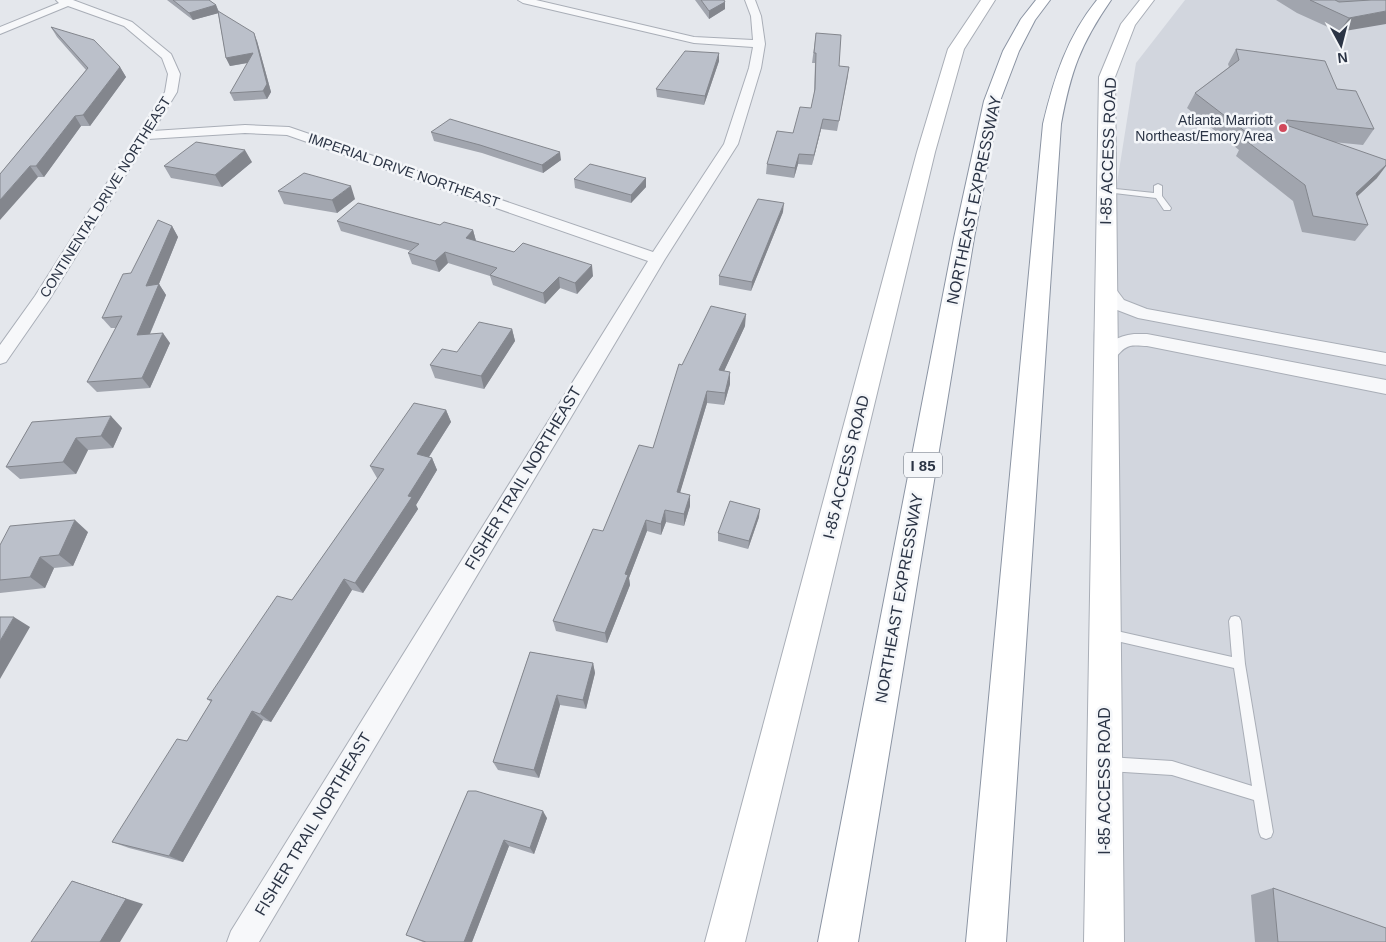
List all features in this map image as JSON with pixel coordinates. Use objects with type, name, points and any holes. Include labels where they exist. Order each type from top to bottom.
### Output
[{"type":"main road","name":"I-85 ACCESS ROAD","points":[[725,942],[926,152],[956,48],[988,0]]},
{"type":"main road","name":"NORTHEAST EXPRESSWAY","points":[[838,942],[964,238],[992,101],[1011,50],[1028,19],[1043,0]]},
{"type":"main road","points":[[986,942],[1052,124],[1064,68],[1076,41],[1104,0]]},
{"type":"main road","name":"I-85 ACCESS ROAD","points":[[1104,942],[1107,77],[1128,24],[1147,0]]},
{"type":"street","points":[[523,0],[694,40],[758,44]]},
{"type":"street","name":"FISHER TRAIL NORTHEAST","points":[[242,942],[657,259],[731,144],[755,68],[758,44],[756,16],[750,0]]},
{"type":"street","points":[[0,31],[65,1]]},
{"type":"street","name":"CONTINENTAL DRIVE NORTHEAST","points":[[0,358],[41,300],[171,92],[174,74],[167,56],[128,24],[65,1]]},
{"type":"street","name":"IMPERIAL DRIVE NORTHEAST","points":[[144,135],[245,129],[289,131],[657,259]]},
{"type":"street","points":[[1106,288],[1118,304],[1144,314],[1386,359]]},
{"type":"street","points":[[1106,358],[1119,342],[1147,340],[1386,387]]},
{"type":"lane","points":[[1158,186],[1158,196],[1167,208]]},
{"type":"lane","points":[[1106,190],[1158,196]]},
{"type":"lane","points":[[1235,620],[1238,664],[1266,832]]},
{"type":"lane","points":[[1104,633],[1238,664]]},
{"type":"lane","points":[[1104,764],[1172,768],[1261,795]]},
{"type":"shaded area","points":[[1185,0],[1386,0],[1386,942],[1103,942],[1093,335],[1136,63]]},
{"type":"building","points":[[173,0],[209,0],[216,5],[189,13]]},
{"type":"building","points":[[701,0],[724,0],[725,2],[709,11]]},
{"type":"building","points":[[1310,0],[1335,0],[1339,2],[1386,0],[1386,11],[1349,18]]},
{"type":"building","points":[[218,11],[254,33],[267,84],[263,91],[230,93],[253,53],[226,58]]},
{"type":"building","points":[[51,27],[94,40],[120,67],[83,115],[75,116],[36,166],[30,166],[0,200],[0,174],[88,68]]},
{"type":"building","points":[[816,33],[841,35],[839,66],[849,67],[839,121],[823,119],[814,155],[799,154],[795,168],[767,164],[777,131],[793,133],[800,107],[811,108],[815,89],[816,53],[814,53]]},
{"type":"building","name":"Atlanta Marriott Northeast/Emory Area","points":[[1236,49],[1325,61],[1337,89],[1356,91],[1374,129],[1287,120],[1286,125],[1386,160],[1386,165],[1356,193],[1368,225],[1313,216],[1305,185],[1245,140],[1255,139],[1195,93],[1239,60]]},
{"type":"building","points":[[685,51],[719,53],[705,96],[656,89]]},
{"type":"building","points":[[450,119],[560,152],[542,165],[480,145],[431,132]]},
{"type":"building","points":[[196,142],[245,150],[215,175],[164,166]]},
{"type":"building","points":[[590,164],[646,178],[631,195],[574,179]]},
{"type":"building","points":[[304,173],[351,186],[332,200],[278,191]]},
{"type":"building","points":[[758,199],[784,203],[752,282],[719,276]]},
{"type":"building","points":[[358,203],[440,225],[444,222],[473,230],[466,238],[514,252],[523,243],[592,265],[575,283],[559,277],[543,293],[490,275],[497,268],[445,252],[435,261],[408,253],[419,244],[337,221]]},
{"type":"building","points":[[158,220],[172,226],[146,286],[159,284],[137,335],[163,333],[142,378],[87,382],[122,316],[102,318],[123,274],[131,273]]},
{"type":"building","points":[[711,306],[746,314],[719,370],[730,372],[725,393],[707,391],[677,492],[690,495],[684,514],[665,510],[661,524],[646,520],[625,574],[628,575],[605,633],[553,621],[593,529],[603,531],[639,445],[653,448],[679,364],[682,365]]},
{"type":"building","points":[[479,322],[512,329],[481,376],[430,365],[442,349],[457,352]]},
{"type":"building","points":[[414,403],[446,410],[417,454],[432,458],[408,496],[412,497],[355,583],[344,579],[260,714],[252,711],[169,856],[112,842],[177,739],[187,741],[212,700],[207,699],[277,596],[292,600],[384,469],[370,466]]},
{"type":"building","points":[[111,416],[101,436],[76,438],[63,462],[6,467],[32,422]]},
{"type":"building","points":[[730,501],[760,509],[749,541],[718,533]]},
{"type":"building","points":[[75,520],[59,555],[40,557],[30,577],[0,580],[0,545],[10,526]]},
{"type":"building","points":[[0,617],[14,617],[0,641]]},
{"type":"building","points":[[530,652],[593,663],[583,700],[557,695],[534,770],[493,762]]},
{"type":"building","points":[[468,791],[476,791],[543,811],[530,848],[504,840],[464,942],[426,942],[406,935]]},
{"type":"building","points":[[72,881],[126,899],[100,942],[31,942]]},
{"type":"building","points":[[1273,888],[1386,928],[1386,942],[1278,942]]},
{"type":"place","name":"Atlanta Marriott Northeast/Emory Area","points":[[1283,128]]}]
